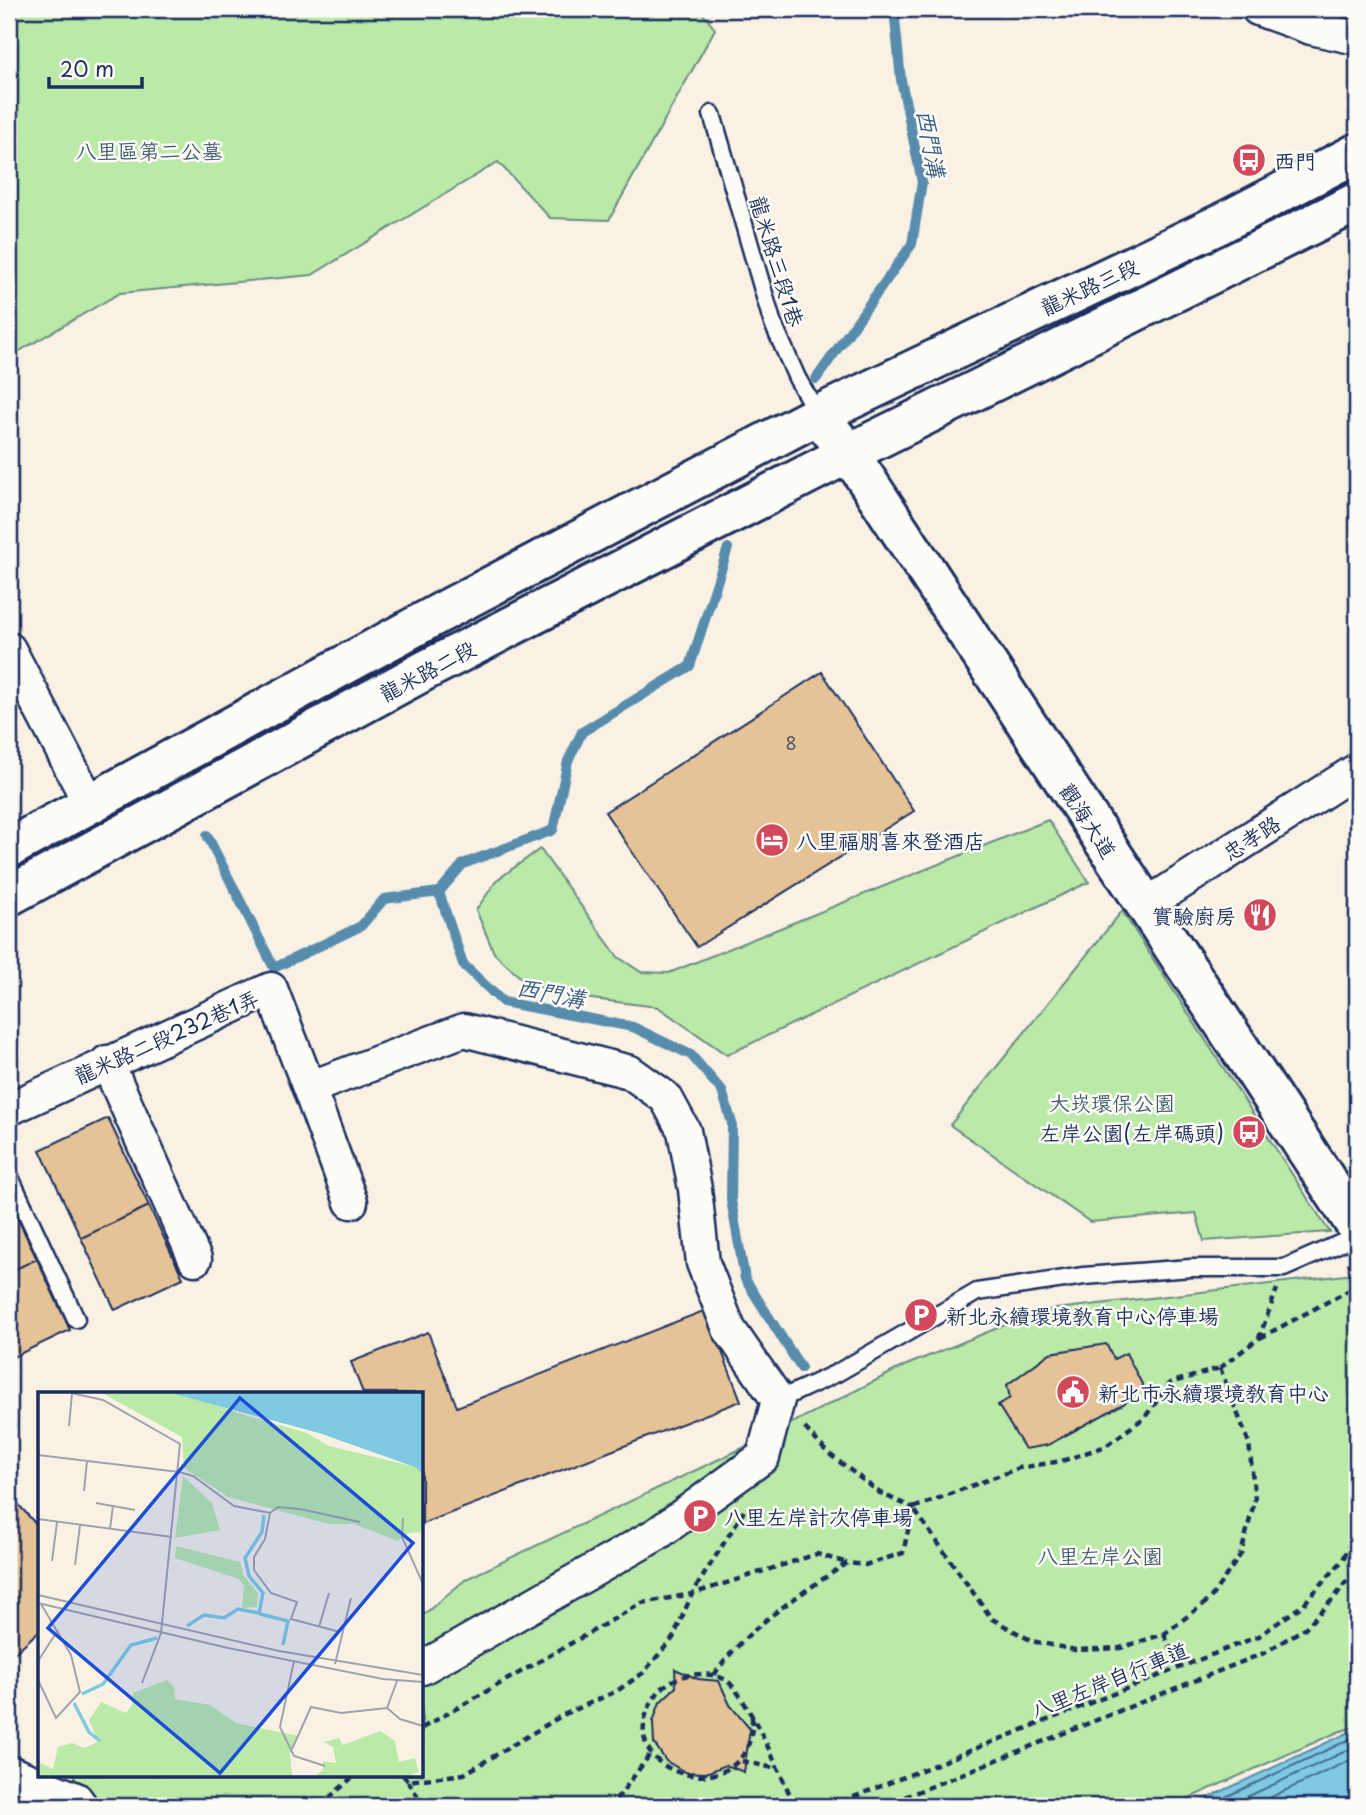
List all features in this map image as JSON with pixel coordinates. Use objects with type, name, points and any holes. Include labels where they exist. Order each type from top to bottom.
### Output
[{"type":"main road","name":"龍米路三段","points":[[818,415],[1222,223],[1357,153]]},
{"type":"main road","name":"龍米路三段","points":[[849,453],[1357,202]]},
{"type":"main road","name":"觀海大道","points":[[818,415],[849,453],[1357,1227]]},
{"type":"main road","name":"龍米路二段","points":[[9,848],[401,635],[818,415]]},
{"type":"main road","name":"龍米路二段","points":[[9,896],[424,671],[849,453]]},
{"type":"main road","points":[[401,635],[424,671]]},
{"type":"street","points":[[1258,9],[1309,18],[1357,38]]},
{"type":"street","points":[[9,649],[90,804]]},
{"type":"street","name":"忠孝路","points":[[1146,905],[1357,770]]},
{"type":"street","name":"龍米路二段232巷1弄","points":[[9,1109],[271,989],[309,1088]]},
{"type":"street","points":[[351,1202],[309,1088],[464,1031],[630,1072],[666,1098],[684,1132],[695,1189],[703,1262],[729,1328],[778,1400],[763,1457],[657,1534],[424,1667]]},
{"type":"street","points":[[107,1062],[195,1259]]},
{"type":"street","points":[[9,1772],[76,1799],[81,1806]]},
{"type":"lane","name":"龍米路三段1巷","points":[[712,114],[772,320],[797,378],[818,415]]},
{"type":"lane","points":[[9,1175],[76,1319]]},
{"type":"lane","points":[[778,1400],[837,1373],[977,1292],[1084,1276],[1191,1268],[1284,1268],[1357,1236]]},
{"type":"path","points":[[1259,1338],[1284,1268]]},
{"type":"path","points":[[913,1507],[1019,1468],[1062,1461],[1106,1446],[1146,1417],[1170,1383],[1220,1368],[1259,1338],[1357,1286]]},
{"type":"path","points":[[778,1400],[828,1452],[880,1493],[913,1507],[992,1619],[1032,1641],[1076,1650],[1121,1648],[1164,1634],[1209,1600],[1241,1554],[1255,1499],[1249,1443],[1220,1368]]},
{"type":"path","points":[[424,1727],[642,1603],[692,1594],[817,1554],[865,1565],[903,1553],[913,1507]]},
{"type":"path","points":[[408,1781],[464,1774],[563,1715],[617,1691],[643,1673],[673,1638],[692,1594],[747,1508]]},
{"type":"path","name":"八里左岸自行車道","points":[[831,1806],[1259,1636],[1303,1605],[1343,1560],[1357,1527]]},
{"type":"path","points":[[714,1675],[730,1652],[761,1622],[847,1563]]},
{"type":"path","points":[[882,1806],[1264,1653],[1305,1628],[1335,1597],[1357,1567]]},
{"type":"path","points":[[1164,1634],[1179,1667]]},
{"type":"path","points":[[694,1781],[671,1775],[659,1765],[645,1738],[645,1722],[648,1707],[656,1693],[682,1676],[698,1673],[714,1675],[728,1681],[752,1717],[795,1806]]},
{"type":"path","points":[[701,1782],[730,1772],[741,1761],[749,1748],[753,1733],[752,1717]]},
{"type":"path","points":[[606,1806],[620,1794],[651,1753]]},
{"type":"path","points":[[741,1761],[778,1769]]},
{"type":"path","points":[[320,1806],[354,1776]]},
{"type":"path","points":[[404,1776],[424,1806]]},
{"type":"green space","name":"八里區第二公墓","points":[[9,9],[699,9],[715,29],[609,220],[550,218],[498,162],[312,275],[120,293],[9,357]]},
{"type":"green space","points":[[1048,820],[1089,882],[727,1055],[658,1007],[559,995],[524,981],[494,953],[476,910],[497,880],[540,849],[618,957],[641,972],[669,973]]},
{"type":"green space","name":"大崁環保公園","points":[[1122,911],[1330,1232],[1204,1241],[1196,1213],[1090,1222],[950,1125]]},
{"type":"green space","name":"八里左岸公園","points":[[1354,1274],[1357,1279],[1357,1726],[1171,1806],[68,1806],[75,1776],[424,1776],[424,1614],[466,1579],[749,1445],[904,1366],[1039,1311]]},
{"type":"water","points":[[1357,1728],[1357,1806],[1190,1806],[1354,1730]]},
{"type":"building","name":"八里福朋喜來登酒店","points":[[822,672],[914,811],[697,947],[605,812]]},
{"type":"building","points":[[108,1118],[149,1206],[81,1238],[40,1150]]},
{"type":"building","points":[[9,1200],[37,1259],[9,1272]]},
{"type":"building","points":[[149,1206],[183,1278],[115,1310],[81,1238]]},
{"type":"building","points":[[37,1259],[70,1330],[9,1359],[9,1272]]},
{"type":"building","points":[[706,1310],[741,1401],[424,1523],[424,1392],[363,1392],[351,1362],[428,1332],[457,1407]]},
{"type":"building","name":"新北市永續環境教育中心","points":[[1106,1344],[1114,1359],[1126,1353],[1143,1386],[1125,1403],[1048,1445],[1025,1449],[998,1405],[1010,1398],[1007,1385],[1050,1353]]},
{"type":"building","points":[[12,1497],[38,1527],[38,1632],[9,1658],[9,1500]]},
{"type":"building","points":[[675,1669],[698,1679],[719,1681],[730,1705],[750,1729],[744,1772],[726,1765],[706,1773],[685,1772],[666,1761],[654,1743],[653,1722],[660,1702],[676,1687]]},
{"type":"waterway","name":"西門溝","points":[[816,379],[912,244],[922,182],[901,80],[894,9]]},
{"type":"waterway","name":"西門溝","points":[[728,548],[690,666],[582,732],[568,761],[553,830],[463,864],[439,892],[463,964],[503,1002],[633,1027],[691,1055],[722,1091],[732,1123],[731,1200],[745,1279],[801,1368]]},
{"type":"waterway","points":[[207,835],[274,968],[361,926],[384,899],[439,892]]},
{"type":"place","name":"西門","points":[[1249,160]]},
{"type":"place","name":"八里福朋喜來登酒店","points":[[772,840]]},
{"type":"place","name":"實驗廚房","points":[[1260,915]]},
{"type":"place","name":"左岸公園(左岸碼頭)","points":[[1249,1132]]},
{"type":"place","name":"新北永續環境教育中心停車場","points":[[921,1315]]},
{"type":"place","name":"新北市永續環境教育中心","points":[[1073,1392]]},
{"type":"place","name":"八里左岸計次停車場","points":[[700,1516]]}]
